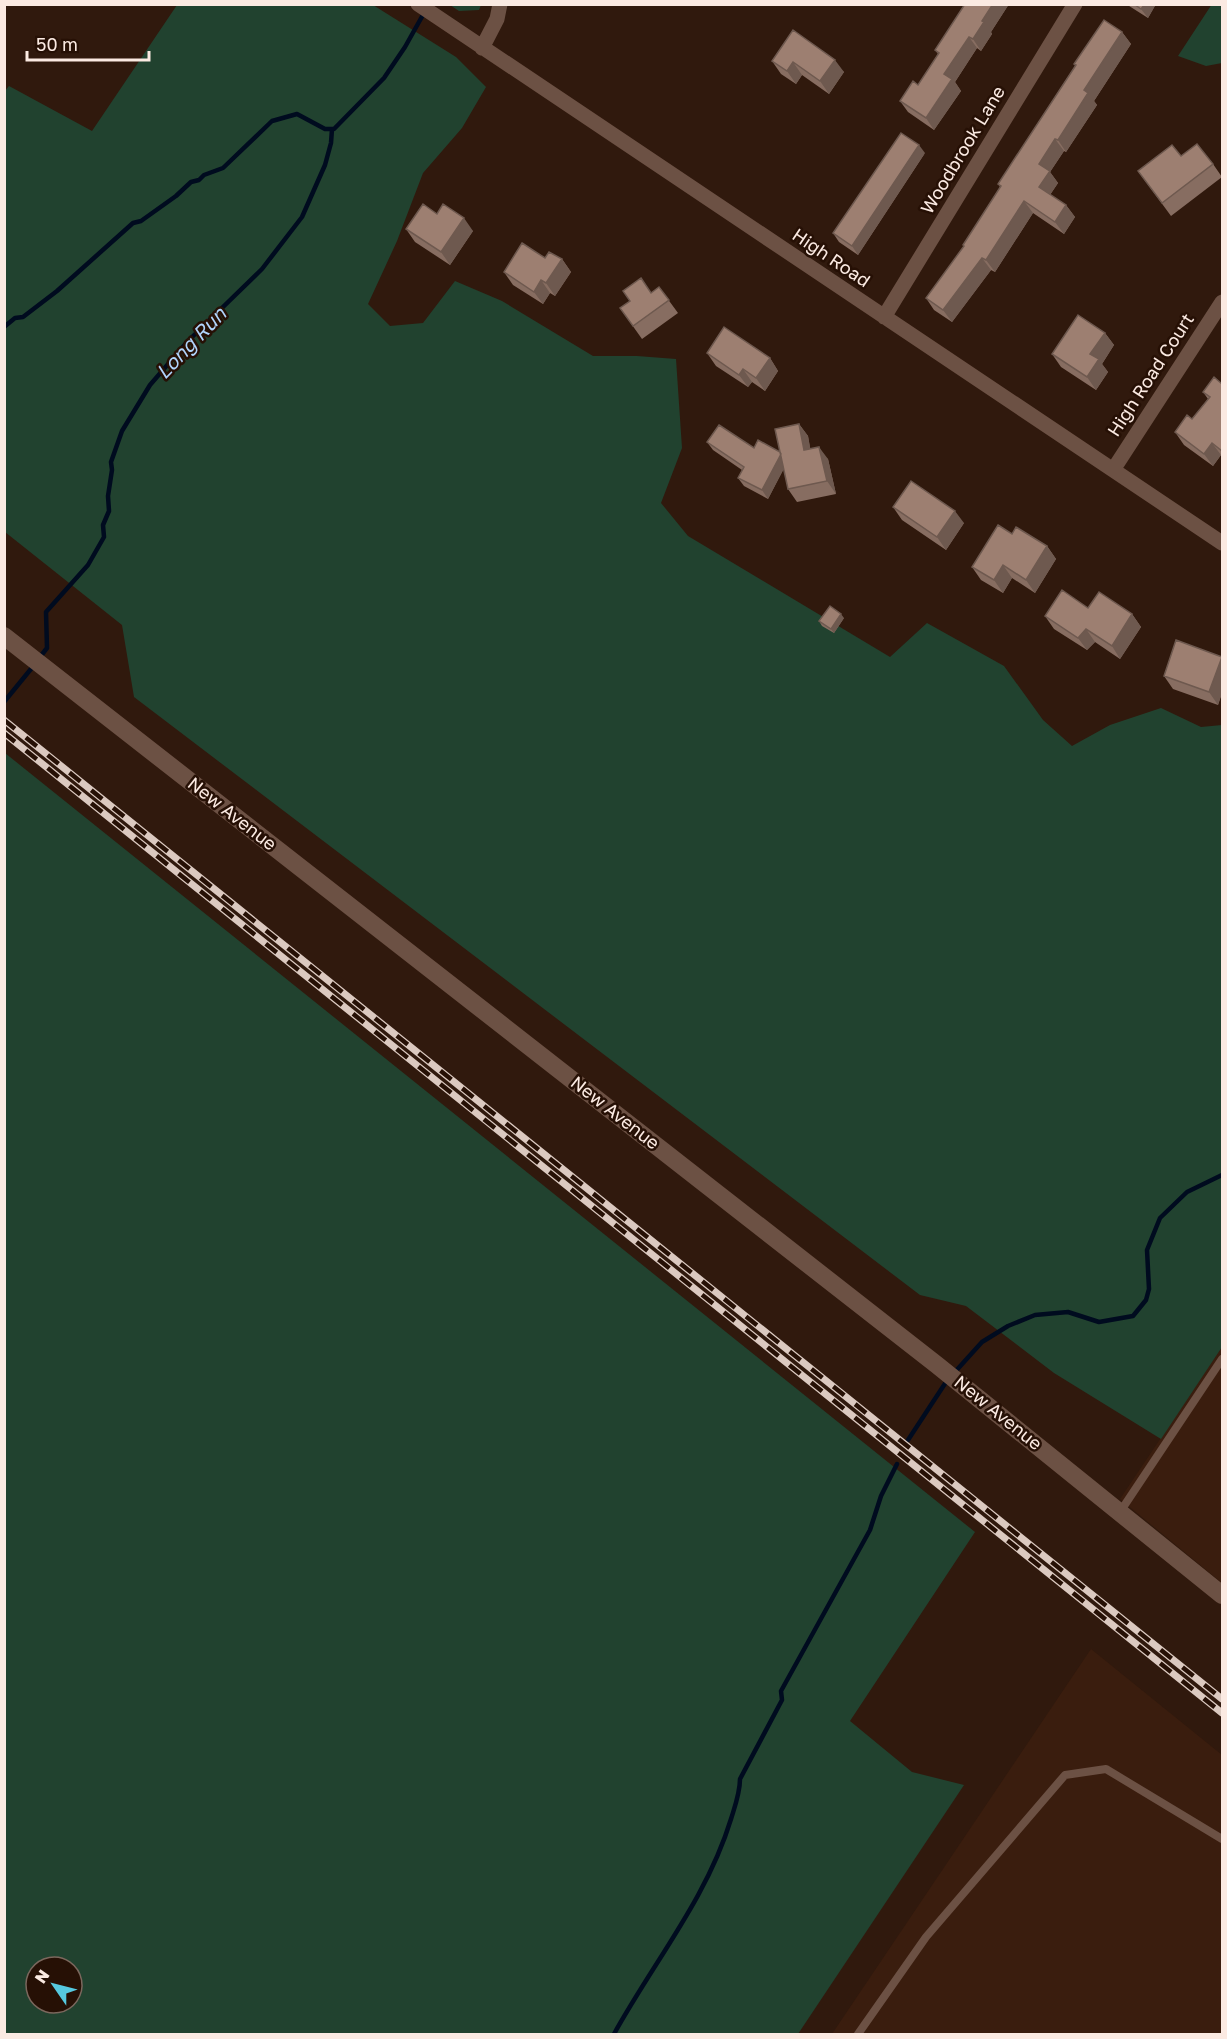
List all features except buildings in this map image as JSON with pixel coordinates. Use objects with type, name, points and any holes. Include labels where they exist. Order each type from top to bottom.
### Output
[{"type":"main road","name":"New Avenue","points":[[4,636],[960,1383],[1222,1595]]},
{"type":"street","name":"High Road","points":[[418,4],[1222,543]]},
{"type":"street","points":[[482,48],[497,19],[500,4]]},
{"type":"street","name":"Woodbrook Lane","points":[[884,317],[1075,4]]},
{"type":"street","name":"High Road Court","points":[[1113,470],[1222,302]]},
{"type":"lane","points":[[1120,1512],[1222,1359]]},
{"type":"lane","points":[[858,2034],[926,1937],[1065,1775],[1106,1769],[1222,1839]]},
{"type":"shaded area","points":[[1222,1347],[1222,1583],[1120,1499]]},
{"type":"shaded area","points":[[1091,1649],[1222,1755],[1222,2034],[832,2034]]},
{"type":"green space","points":[[1212,4],[1222,5],[1222,63],[1206,66],[1178,56]]},
{"type":"green space","points":[[177,5],[373,5],[456,57],[486,87],[462,128],[423,173],[397,241],[368,304],[390,326],[423,323],[455,281],[502,301],[593,356],[676,359],[682,448],[661,503],[688,536],[890,657],[927,623],[1004,666],[1043,720],[1072,746],[1110,725],[1161,708],[1201,727],[1222,725],[1222,1347],[1161,1439],[1054,1373],[966,1306],[920,1295],[134,697],[122,625],[5,532],[4,92],[9,86],[92,131]]},
{"type":"green space","points":[[450,5],[481,5],[479,10],[459,11]]},
{"type":"green space","points":[[5,753],[975,1532],[850,1721],[912,1772],[964,1785],[798,2034],[5,2034]]},
{"type":"waterway","name":"Long Run","points":[[332,129],[384,78],[424,13]]},
{"type":"waterway","points":[[4,327],[15,318],[23,317],[57,291],[133,223],[141,221],[176,196],[191,182],[223,168],[272,121],[297,114],[325,129],[332,129]]},
{"type":"waterway","name":"Long Run","points":[[40,657],[47,648],[46,612],[88,565],[104,537],[103,525],[109,511],[111,462],[122,431],[150,385],[188,341],[262,269],[302,217],[325,165],[332,129]]},
{"type":"waterway","name":"Long Run","points":[[4,702],[35,664]]},
{"type":"waterway","points":[[954,1373],[982,1342],[1008,1326],[1035,1315],[1068,1312],[1099,1322],[1133,1316],[1146,1300],[1149,1289],[1147,1250],[1160,1218],[1187,1192],[1222,1175]]},
{"type":"waterway","points":[[908,1440],[948,1379]]},
{"type":"waterway","points":[[614,2034],[678,1930],[708,1876],[731,1819],[740,1779],[782,1700],[781,1691],[870,1530],[881,1496],[897,1464]]},
{"type":"railway","points":[[4,720],[1222,1699]]},
{"type":"railway","points":[[4,733],[1222,1713]]}]
